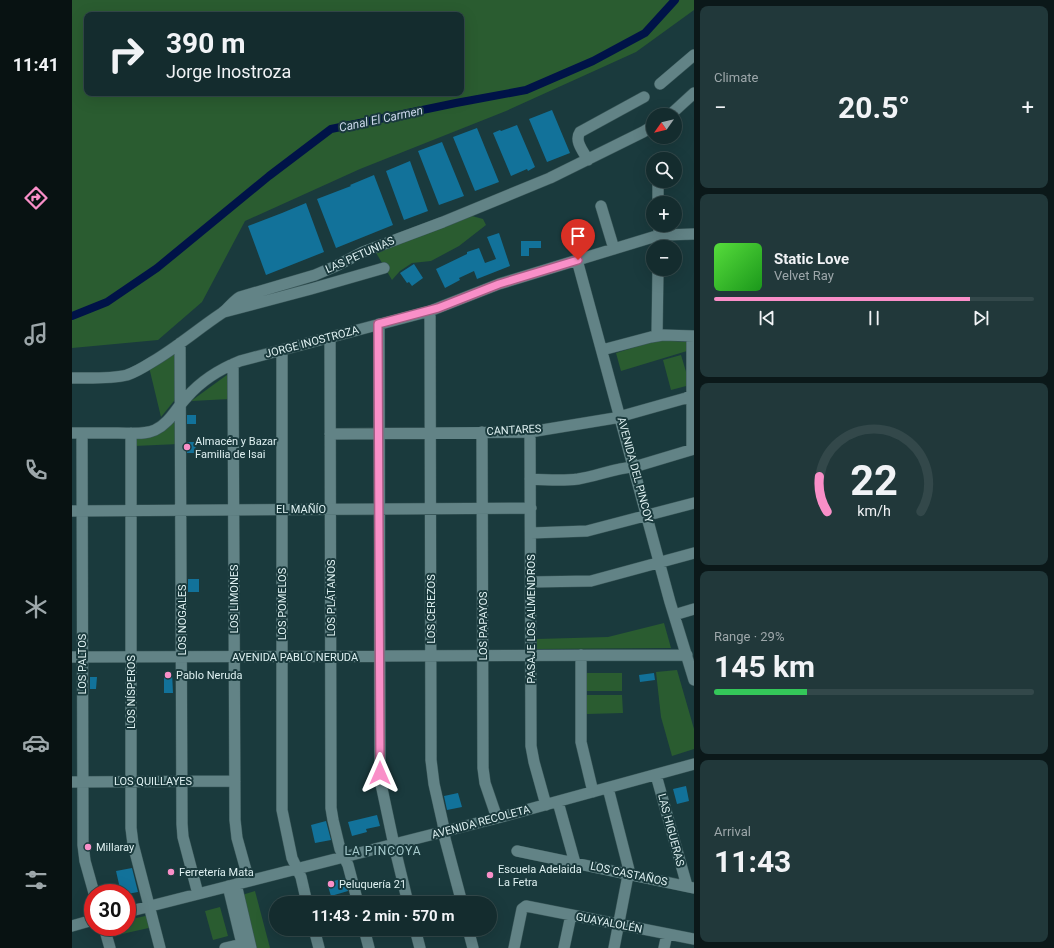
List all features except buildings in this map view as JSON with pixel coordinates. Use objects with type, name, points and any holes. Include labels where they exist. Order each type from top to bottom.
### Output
[{"type":"street","points":[[660,84],[694,55]]},
{"type":"street","points":[[678,108],[694,93]]},
{"type":"street","points":[[588,160],[579,144],[578,135],[580,132],[644,97]]},
{"type":"street","name":"LAS PETUNIAS","points":[[72,378],[114,377],[139,370],[166,354],[205,324],[224,312],[236,299],[240,297],[315,275],[363,252],[443,222],[550,178],[646,130]]},
{"type":"street","points":[[601,206],[614,249]]},
{"type":"street","name":"JORGE INOSTROZA","points":[[77,433],[148,432],[156,429],[171,418],[190,393],[202,383],[233,364],[430,311],[499,284],[614,249],[654,232]]},
{"type":"street","name":"JORGE INOSTROZA","points":[[666,232],[674,234],[694,234]]},
{"type":"street","name":"AVENIDA DEL PINCOY","points":[[578,260],[674,615],[694,680]]},
{"type":"street","points":[[224,312],[384,268]]},
{"type":"street","points":[[657,336],[658,276]]},
{"type":"street","name":"LOS CEREZOS","points":[[430,311],[432,768],[445,839],[460,896]]},
{"type":"street","points":[[378,324],[380,773],[394,845],[406,896]]},
{"type":"street","points":[[530,480],[577,479],[624,467],[634,467],[693,449],[693,336],[657,336],[602,350]]},
{"type":"street","name":"LOS PLÁTANOS","points":[[330,337],[331,808],[340,849],[348,865],[356,896]]},
{"type":"street","name":"LOS NOGALES","points":[[180,343],[182,824],[183,837],[198,894]]},
{"type":"street","name":"LOS POMELOS","points":[[282,350],[282,810],[292,858],[301,877],[305,896]]},
{"type":"street","name":"LOS LIMONES","points":[[233,364],[236,829],[249,881]]},
{"type":"street","name":"CANTARES","points":[[330,434],[530,432],[620,417],[693,395]]},
{"type":"street","name":"LOS PAPAYOS","points":[[482,432],[483,768],[486,784],[497,818]]},
{"type":"street","name":"PASAJE LOS ALMENDROS","points":[[530,432],[531,746],[532,755],[546,805]]},
{"type":"street","name":"LOS PALTOS","points":[[77,433],[77,782],[83,849],[91,884]]},
{"type":"street","name":"LOS NÍSPEROS","points":[[130,433],[131,834],[160,948]]},
{"type":"street","points":[[531,533],[587,532],[694,503]]},
{"type":"street","name":"EL MAÑÍO","points":[[77,510],[530,508]]},
{"type":"street","points":[[531,582],[591,581],[694,553]]},
{"type":"street","points":[[674,615],[694,609]]},
{"type":"street","points":[[581,655],[581,742],[593,792]]},
{"type":"street","name":"AVENIDA PABLO NERUDA","points":[[77,657],[687,655]]},
{"type":"street","name":"AVENIDA RECOLETA","points":[[136,910],[444,832],[694,764]]},
{"type":"street","name":"LAS HIGUERAS","points":[[656,775],[690,887]]},
{"type":"street","name":"LOS QUILLAYES","points":[[77,782],[235,781]]},
{"type":"street","points":[[608,788],[629,874],[614,948]]},
{"type":"street","points":[[558,802],[575,863]]},
{"type":"street","name":"LOS CASTAÑOS","points":[[517,851],[690,887]]},
{"type":"street","points":[[225,948],[245,947],[232,885]]},
{"type":"street","name":"GUAYALOLÉN","points":[[514,948],[522,909],[524,907],[694,939]]},
{"type":"street","points":[[564,948],[571,915]]},
{"type":"street","points":[[72,926],[84,923]]},
{"type":"street","points":[[664,948],[667,934]]},
{"type":"street","points":[[107,936],[110,948]]},
{"type":"street","points":[[316,936],[319,948]]},
{"type":"street","points":[[366,936],[369,948]]},
{"type":"street","points":[[417,936],[420,948]]},
{"type":"street","points":[[470,936],[473,948]]},
{"type":"green space","points":[[72,0],[694,0],[694,10],[636,52],[506,111],[360,169],[245,221],[202,302],[158,340],[72,348]]},
{"type":"green space","points":[[472,216],[483,219],[486,225],[459,246],[431,261],[412,263],[400,271],[392,280],[375,251]]},
{"type":"green space","points":[[658,340],[687,342],[687,351],[621,371],[616,353]]},
{"type":"green space","points":[[173,354],[177,357],[178,396],[161,417],[149,367]]},
{"type":"green space","points":[[681,355],[690,385],[671,390],[663,360]]},
{"type":"green space","points":[[231,372],[230,399],[191,401]]},
{"type":"green space","points":[[178,421],[179,444],[134,446],[134,437]]},
{"type":"green space","points":[[664,623],[671,648],[537,649],[537,639],[608,637]]},
{"type":"green space","points":[[677,670],[694,729],[694,749],[672,756],[661,717],[656,672]]},
{"type":"green space","points":[[587,673],[622,673],[622,691],[587,691]]},
{"type":"green space","points":[[587,695],[622,695],[623,713],[587,714]]},
{"type":"green space","points":[[255,891],[270,948],[255,948],[242,895]]},
{"type":"green space","points":[[220,907],[228,936],[213,940],[205,911]]},
{"type":"green space","points":[[150,915],[153,927],[136,931],[136,918]]},
{"type":"waterway","name":"Canal El Carmen","points":[[72,316],[107,302],[157,268],[269,176],[331,129],[526,90],[593,61],[645,33],[675,0]]},
{"type":"place","name":"Almacén y Bazar Familia de Isai","points":[[187,447]]},
{"type":"place","name":"Pablo Neruda","points":[[168,675]]},
{"type":"place","name":"Millaray","points":[[88,847]]},
{"type":"place","name":"Ferretería Mata","points":[[171,872]]},
{"type":"place","name":"Escuela Adelaida La Fetra","points":[[490,875]]},
{"type":"place","name":"Peluquería 21","points":[[331,884]]},
{"type":"district","name":"LA PINCOYA","points":[[383,851]]},
{"type":"route","points":[[380,773],[378,324],[430,311],[499,284],[578,260]]}]
